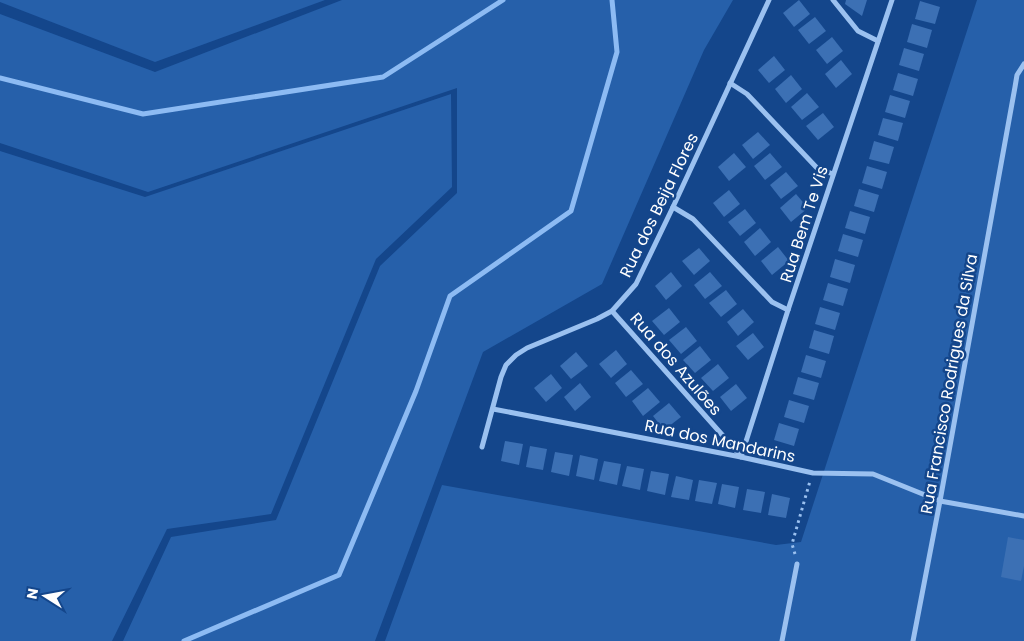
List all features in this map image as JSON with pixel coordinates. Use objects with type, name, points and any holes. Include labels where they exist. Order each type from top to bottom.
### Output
[{"type":"street","name":"Rua dos Beija Flores","points":[[482,447],[506,365],[516,355],[528,348],[597,319],[612,310],[636,284],[769,0]]},
{"type":"street","points":[[833,0],[858,30],[878,41]]},
{"type":"street","name":"Rua Bem Te Vis","points":[[741,457],[892,0]]},
{"type":"street","name":"Rua Francisco Rodrigues da Silva","points":[[913,641],[1017,75],[1024,64]]},
{"type":"street","points":[[730,83],[747,94],[817,168],[833,174]]},
{"type":"street","points":[[673,207],[693,219],[772,302],[788,310]]},
{"type":"street","name":"Rua dos Azulões","points":[[612,310],[741,457]]},
{"type":"street","name":"Rua dos Mandarins","points":[[492,409],[741,457],[813,473],[873,474],[940,500],[1024,516]]},
{"type":"street","points":[[782,641],[797,564]]},
{"type":"path","points":[[797,564],[792,544],[813,473]]},
{"type":"shaded area","points":[[0,0],[325,0],[155,62],[0,2]]},
{"type":"shaded area","points":[[342,0],[733,0],[704,50],[602,284],[483,352],[375,641],[123,641],[171,537],[276,520],[380,266],[457,193],[457,88],[148,192],[0,143],[0,14],[155,72]]},
{"type":"shaded area","points":[[977,0],[1024,0],[1024,641],[385,641],[442,485],[776,545],[801,542]]},
{"type":"shaded area","points":[[451,94],[452,187],[376,259],[271,514],[167,529],[112,641],[0,641],[0,151],[145,197]]},
{"type":"building","points":[[799,0],[810,14],[794,27],[783,13]]},
{"type":"building","points":[[846,0],[867,0],[862,16],[845,4]]},
{"type":"building","points":[[920,1],[940,7],[935,24],[915,19]]},
{"type":"building","points":[[815,17],[826,31],[809,44],[798,30]]},
{"type":"building","points":[[912,24],[932,30],[927,48],[907,42]]},
{"type":"building","points":[[832,37],[843,51],[827,64],[816,50]]},
{"type":"building","points":[[904,48],[924,54],[919,71],[899,65]]},
{"type":"building","points":[[774,56],[785,70],[769,83],[758,70]]},
{"type":"building","points":[[841,60],[852,74],[836,88],[825,74]]},
{"type":"building","points":[[898,73],[918,79],[913,96],[893,90]]},
{"type":"building","points":[[791,75],[802,89],[786,103],[775,89]]},
{"type":"building","points":[[807,93],[819,107],[802,120],[791,107]]},
{"type":"building","points":[[890,95],[910,101],[905,118],[885,112]]},
{"type":"building","points":[[823,113],[834,127],[818,140],[806,126]]},
{"type":"building","points":[[883,118],[903,123],[898,141],[878,135]]},
{"type":"building","points":[[758,132],[770,145],[753,159],[742,145]]},
{"type":"building","points":[[874,141],[894,147],[889,164],[869,159]]},
{"type":"building","points":[[734,153],[746,167],[729,181],[718,167]]},
{"type":"building","points":[[770,153],[782,167],[765,180],[754,166]]},
{"type":"building","points":[[867,166],[887,172],[882,189],[862,183]]},
{"type":"building","points":[[786,172],[798,186],[781,199],[770,185]]},
{"type":"building","points":[[859,189],[879,195],[874,212],[854,206]]},
{"type":"building","points":[[729,190],[740,204],[724,217],[713,203]]},
{"type":"building","points":[[796,194],[808,208],[791,222],[780,208]]},
{"type":"building","points":[[745,209],[756,223],[740,236],[728,222]]},
{"type":"building","points":[[850,211],[870,217],[865,234],[845,228]]},
{"type":"building","points":[[760,228],[771,242],[755,256],[744,242]]},
{"type":"building","points":[[843,234],[863,240],[858,257],[838,251]]},
{"type":"building","points":[[778,247],[789,261],[772,275],[761,261]]},
{"type":"building","points":[[699,248],[710,261],[694,275],[682,261]]},
{"type":"building","points":[[835,259],[855,265],[850,283],[830,277]]},
{"type":"building","points":[[671,272],[682,286],[666,300],[655,286]]},
{"type":"building","points":[[710,272],[722,286],[705,299],[694,285]]},
{"type":"building","points":[[828,283],[848,289],[843,306],[823,300]]},
{"type":"building","points":[[726,290],[737,304],[721,317],[709,303]]},
{"type":"building","points":[[820,307],[840,313],[835,330],[815,324]]},
{"type":"building","points":[[669,308],[680,322],[664,335],[652,321]]},
{"type":"building","points":[[743,309],[754,322],[738,336],[727,322]]},
{"type":"building","points":[[686,327],[697,341],[681,354],[669,340]]},
{"type":"building","points":[[814,330],[834,336],[829,354],[809,348]]},
{"type":"building","points":[[753,333],[764,347],[748,360],[736,346]]},
{"type":"building","points":[[700,346],[711,360],[695,373],[683,360]]},
{"type":"building","points":[[616,350],[627,364],[611,378],[599,364]]},
{"type":"building","points":[[576,352],[588,366],[571,379],[560,366]]},
{"type":"building","points":[[806,355],[826,361],[821,378],[801,372]]},
{"type":"building","points":[[718,364],[729,378],[713,391],[701,378]]},
{"type":"building","points":[[631,370],[643,384],[626,397],[615,383]]},
{"type":"building","points":[[551,374],[562,388],[546,402],[534,388]]},
{"type":"building","points":[[798,377],[819,383],[814,400],[793,394]]},
{"type":"building","points":[[580,383],[591,397],[575,411],[564,397]]},
{"type":"building","points":[[736,384],[747,398],[731,411],[720,397]]},
{"type":"building","points":[[648,388],[660,402],[643,416],[632,401]]},
{"type":"building","points":[[789,400],[809,406],[804,423],[784,417]]},
{"type":"building","points":[[669,403],[681,417],[664,430],[653,416]]},
{"type":"building","points":[[779,423],[799,429],[794,446],[774,440]]},
{"type":"building","points":[[505,441],[523,444],[519,465],[501,461]]},
{"type":"building","points":[[530,446],[547,449],[543,470],[526,467]]},
{"type":"building","points":[[555,452],[573,455],[569,476],[551,472]]},
{"type":"building","points":[[580,455],[598,459],[594,480],[576,476]]},
{"type":"building","points":[[604,461],[621,464],[617,485],[599,481]]},
{"type":"building","points":[[627,466],[644,469],[640,490],[622,486]]},
{"type":"building","points":[[651,471],[669,474],[665,495],[647,491]]},
{"type":"building","points":[[676,476],[693,480],[689,500],[671,497]]},
{"type":"building","points":[[699,480],[717,483],[712,504],[695,501]]},
{"type":"building","points":[[722,484],[739,487],[735,508],[718,504]]},
{"type":"building","points":[[747,489],[765,492],[761,513],[743,510]]},
{"type":"building","points":[[772,494],[790,498],[786,518],[768,515]]},
{"type":"building","points":[[1008,537],[1024,540],[1024,566],[1021,581],[1001,577]]},
{"type":"waterway","points":[[0,78],[143,114],[383,77],[503,0]]},
{"type":"waterway","points":[[184,641],[339,575],[416,391],[450,296],[571,211],[617,52],[612,0]]}]
